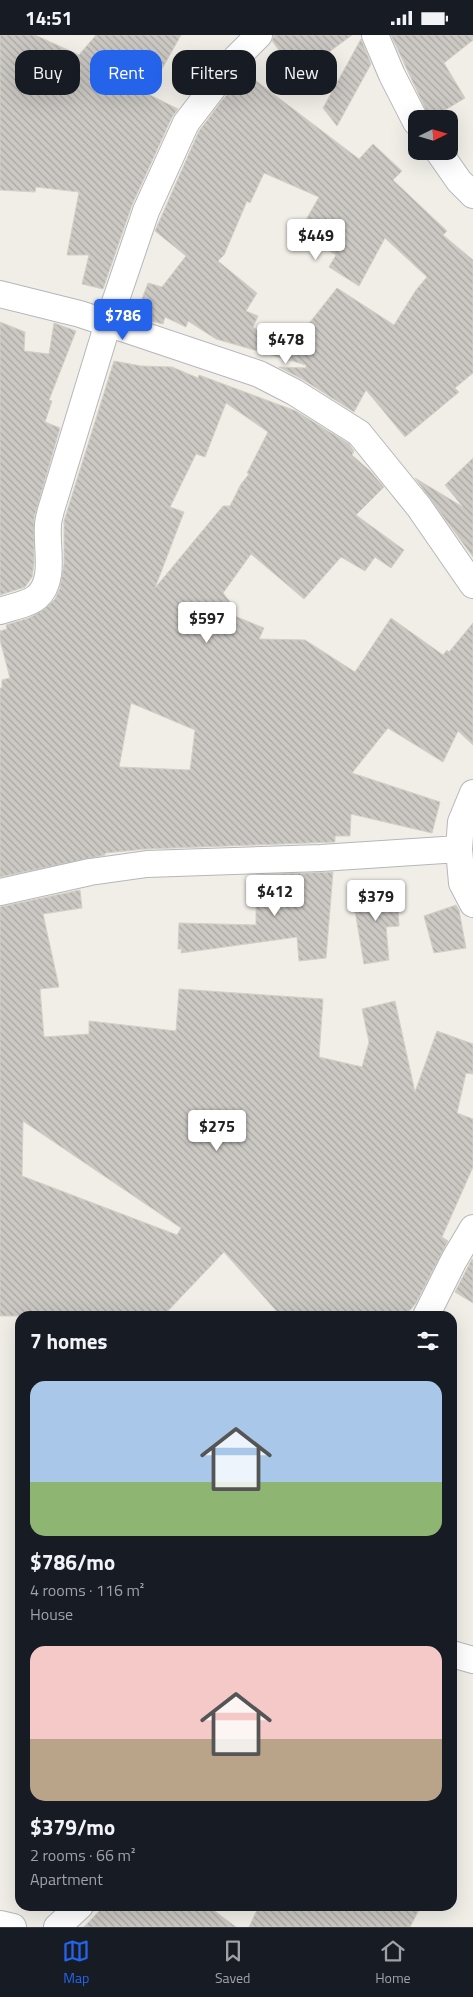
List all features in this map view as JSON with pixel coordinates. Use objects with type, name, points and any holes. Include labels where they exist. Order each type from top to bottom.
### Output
[{"type":"street","points":[[0,611],[36,598],[46,582],[49,565],[48,525],[51,510],[108,323],[146,211],[186,123],[236,58],[259,35]]},
{"type":"street","points":[[374,35],[410,110]]},
{"type":"street","points":[[444,160],[459,181],[473,195]]},
{"type":"street","points":[[0,294],[80,313],[259,374],[294,392],[359,433],[419,507],[473,585]]},
{"type":"street","points":[[473,793],[461,822],[459,849],[462,883],[473,904]]},
{"type":"street","points":[[0,892],[90,873],[147,864],[321,858],[459,849]]},
{"type":"street","points":[[428,1311],[454,1260],[473,1228]]},
{"type":"street","points":[[457,1655],[473,1660]]},
{"type":"street","points":[[57,1927],[75,1911]]},
{"type":"street","points":[[0,1924],[13,1927]]},
{"type":"building","points":[[0,35],[35,35],[68,50],[15,50],[15,95],[80,95],[80,54],[96,35],[181,35],[162,69],[162,50],[90,50],[90,95],[150,95],[178,109],[172,117],[132,205],[103,289],[82,284],[89,255],[67,255],[79,192],[36,187],[35,192],[0,190]]},
{"type":"building","points":[[274,35],[352,35],[332,50],[279,50],[272,41]]},
{"type":"building","points":[[391,35],[473,35],[473,40],[444,63],[465,98],[445,110],[426,110]]},
{"type":"building","points":[[361,39],[371,64],[337,126],[323,108],[330,95],[337,95],[337,83]]},
{"type":"building","points":[[256,81],[266,88],[266,95],[275,95],[359,159],[373,144],[402,171],[393,180],[447,231],[443,235],[473,260],[473,373],[455,388],[459,392],[405,437],[366,390],[354,412],[302,379],[279,367],[306,368],[306,365],[216,339],[188,321],[186,327],[165,317],[163,324],[135,317],[148,283],[162,287],[186,256],[155,231],[199,131],[227,95],[256,95]],"holes":[[[264,173],[319,197],[299,232],[336,255],[329,267],[359,286],[385,238],[427,277],[416,290],[394,325],[337,288],[302,330],[288,354],[253,327],[258,316],[246,311],[257,293],[218,261],[224,255],[247,201],[250,203]]]},
{"type":"building","points":[[0,322],[25,332],[24,351],[49,354],[54,323],[76,331],[49,400],[52,401],[45,422],[60,428],[34,518],[34,563],[32,577],[25,587],[0,595]]},
{"type":"building","points":[[114,361],[141,366],[172,367],[198,378],[199,375],[296,411],[349,444],[354,451],[352,455],[384,487],[356,515],[404,550],[391,568],[375,557],[365,571],[341,557],[304,599],[251,554],[223,593],[231,603],[225,612],[264,628],[259,639],[305,640],[355,672],[391,618],[443,655],[447,650],[449,652],[473,623],[473,745],[458,731],[443,762],[388,728],[352,773],[440,802],[432,833],[351,814],[350,836],[335,836],[335,842],[146,849],[105,853],[105,855],[0,877],[0,688],[2,688],[2,680],[10,678],[0,640],[0,631],[7,629],[6,625],[29,618],[45,609],[55,599],[60,588],[64,564],[64,521]],"holes":[[[226,403],[268,432],[247,473],[249,474],[241,484],[230,506],[223,506],[155,588],[184,512],[170,507],[196,454],[205,457]],[[131,703],[195,730],[190,770],[119,767]]]},
{"type":"building","points":[[473,458],[473,557],[415,478],[463,507],[445,485]]},
{"type":"building","points":[[333,872],[326,958],[299,961],[297,937],[181,953],[182,949],[178,949],[179,923],[256,925],[256,875]]},
{"type":"building","points":[[80,890],[82,908],[43,914],[59,987],[40,989],[44,1037],[89,1034],[89,1021],[176,1031],[179,989],[323,999],[319,1057],[362,1067],[369,1042],[362,1009],[395,1001],[415,1092],[437,1031],[473,1044],[473,1074],[466,1073],[457,1113],[473,1119],[473,1167],[442,1237],[448,1241],[416,1303],[409,1311],[277,1311],[224,1252],[168,1311],[15,1311],[15,1316],[0,1316],[0,907]],"holes":[[[23,1121],[181,1228],[177,1235],[22,1176]]]},
{"type":"building","points":[[397,890],[399,926],[386,927],[389,960],[364,964],[352,893]]},
{"type":"building","points":[[456,905],[459,910],[466,948],[434,953],[424,916]]},
{"type":"building","points":[[473,1260],[473,1303],[455,1292]]},
{"type":"building","points":[[99,1911],[215,1911],[236,1927],[84,1927]]},
{"type":"building","points":[[257,1911],[418,1911],[410,1927],[249,1927]]}]
